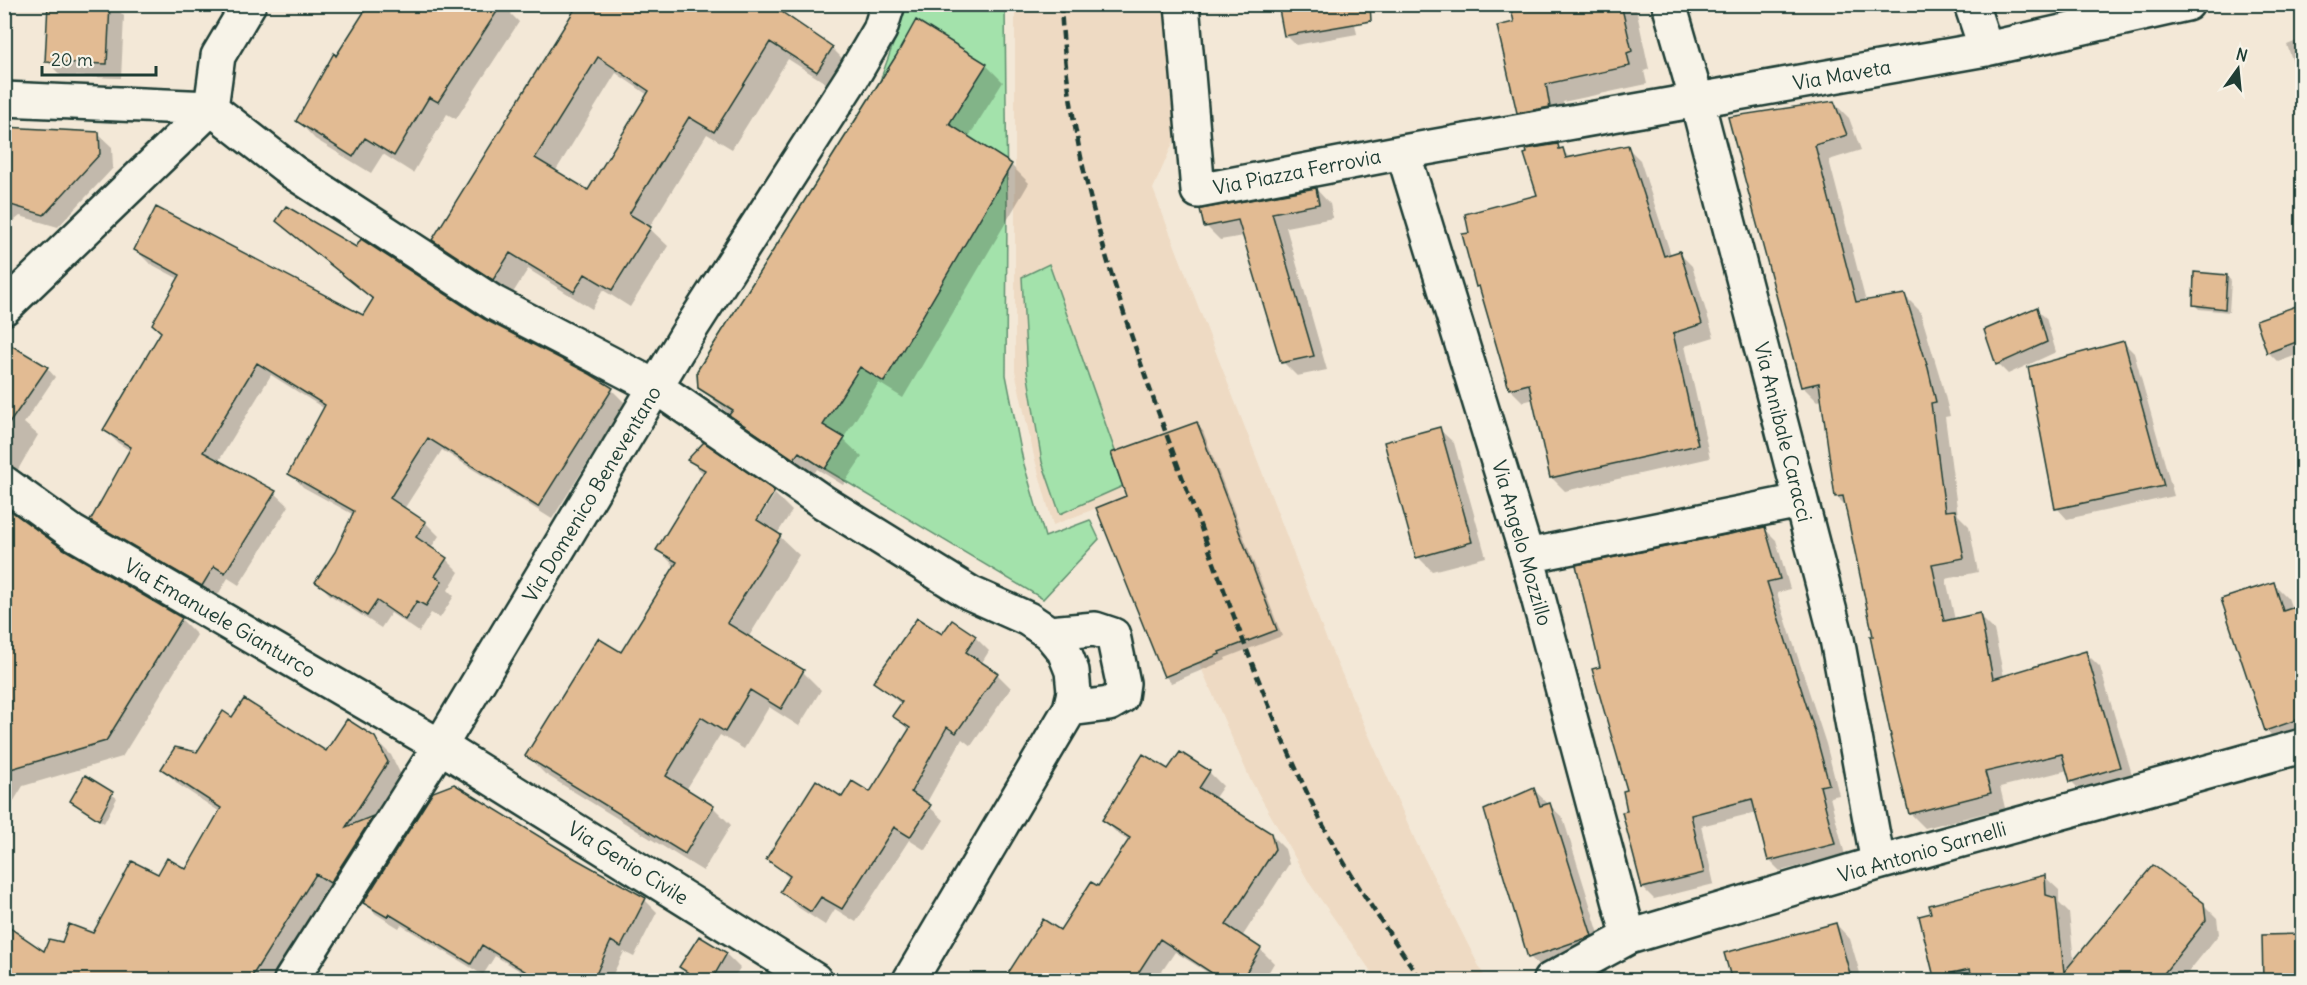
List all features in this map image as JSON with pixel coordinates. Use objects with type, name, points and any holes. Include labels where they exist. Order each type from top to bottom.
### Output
[{"type":"street","points":[[4,308],[211,108],[218,56],[249,4]]},
{"type":"street","name":"Via Domenico Beneventano","points":[[291,981],[440,746],[686,336],[853,76],[879,30],[888,4]]},
{"type":"street","name":"Via Piazza Ferrovia","points":[[1182,4],[1198,191],[1403,152]]},
{"type":"street","name":"Via Annibale Caracci","points":[[1670,4],[1698,100],[1837,639],[1878,863]]},
{"type":"street","points":[[1971,4],[1986,49]]},
{"type":"street","name":"Via Maveta","points":[[1403,152],[1986,49],[2187,4]]},
{"type":"street","points":[[4,99],[211,108],[293,172],[494,303],[656,387],[823,502],[970,593],[1029,619],[1049,633],[1064,651],[1072,671],[1074,692],[1070,709],[910,981]]},
{"type":"street","name":"Via Angelo Mozzillo","points":[[1403,152],[1527,556],[1629,937]]},
{"type":"street","name":"Via Emanuele Gianturco","points":[[4,483],[72,532],[440,746]]},
{"type":"street","points":[[1527,556],[1800,501]]},
{"type":"street","points":[[1049,633],[1095,628],[1113,635],[1123,683],[1121,697],[1110,704],[1070,709]]},
{"type":"street","name":"Via Genio Civile","points":[[440,746],[815,981]]},
{"type":"street","name":"Via Antonio Sarnelli","points":[[1550,981],[1629,937],[1878,863],[2302,746]]},
{"type":"shaded area","points":[[1015,5],[1167,5],[1177,134],[1153,189],[1326,638],[1416,842],[1486,980],[1377,980],[1310,884],[1250,779],[1199,663],[1164,677],[1097,508],[1053,525],[1034,456],[1015,371]]},
{"type":"green space","points":[[907,5],[1005,5],[1006,375],[1023,461],[1045,537],[1090,520],[1099,539],[1043,599],[825,469],[698,388],[697,371],[880,81]]},
{"type":"green space","points":[[1049,264],[1115,451],[1111,453],[1123,486],[1060,514],[1042,462],[1027,371],[1022,277]]},
{"type":"building","points":[[48,4],[110,4],[107,64],[45,62]]},
{"type":"building","points":[[369,4],[502,4],[438,102],[429,97],[394,156],[365,138],[353,157],[296,121],[334,53],[336,56]]},
{"type":"building","points":[[578,4],[770,4],[833,47],[817,72],[770,42],[714,132],[689,117],[629,214],[651,227],[612,290],[585,274],[574,292],[510,253],[493,280],[432,240]],"holes":[[[598,57],[649,91],[588,190],[535,158]]]},
{"type":"building","points":[[1278,4],[1370,4],[1371,21],[1284,36]]},
{"type":"building","points":[[1510,4],[1621,4],[1632,51],[1627,53],[1630,66],[1546,84],[1550,107],[1517,113],[1497,26],[1514,22]]},
{"type":"building","points":[[916,20],[987,64],[949,124],[1012,164],[884,382],[860,367],[823,425],[845,438],[825,469],[799,452],[794,459],[729,415],[733,410],[698,388],[697,371],[896,56]]},
{"type":"building","points":[[1834,101],[1847,135],[1815,145],[1856,302],[1905,294],[1936,402],[1931,403],[1945,511],[1955,510],[1964,558],[1932,564],[1944,621],[1980,613],[1993,679],[2086,651],[2120,767],[2070,782],[2062,754],[1985,772],[1991,793],[1909,814],[1890,736],[1870,636],[1873,636],[1843,496],[1835,497],[1819,383],[1801,387],[1728,117]]},
{"type":"building","points":[[4,127],[99,132],[100,154],[44,215],[4,203]]},
{"type":"building","points":[[1558,144],[1559,149],[1563,148],[1566,158],[1628,145],[1664,256],[1680,251],[1702,324],[1673,333],[1698,445],[1550,478],[1529,384],[1509,389],[1479,286],[1476,287],[1462,234],[1469,233],[1465,214],[1537,195],[1524,154],[1527,153],[1526,149]]},
{"type":"building","points":[[1316,188],[1319,204],[1272,213],[1314,356],[1281,363],[1238,220],[1204,227],[1200,209]]},
{"type":"building","points":[[286,206],[356,247],[361,239],[484,319],[613,388],[538,507],[428,438],[390,498],[426,522],[416,537],[447,558],[435,576],[442,581],[426,606],[417,601],[405,620],[377,601],[367,616],[315,582],[335,552],[354,511],[288,474],[325,405],[257,363],[203,452],[276,491],[225,573],[214,566],[202,586],[90,521],[131,447],[103,430],[161,332],[152,324],[180,275],[134,250],[156,207],[363,315],[373,299],[276,221]]},
{"type":"building","points":[[2194,272],[2227,275],[2225,309],[2193,305]]},
{"type":"building","points":[[2302,304],[2302,340],[2267,353],[2256,320]]},
{"type":"building","points":[[2037,307],[2047,342],[1996,365],[1984,330]]},
{"type":"building","points":[[4,341],[48,367],[4,431]]},
{"type":"building","points":[[2124,341],[2164,486],[2055,509],[2028,367]]},
{"type":"building","points":[[1197,422],[1277,630],[1219,652],[1220,654],[1164,677],[1096,508],[1126,496],[1111,453]]},
{"type":"building","points":[[1440,427],[1472,542],[1416,558],[1384,442]]},
{"type":"building","points":[[704,442],[775,491],[757,520],[781,535],[727,623],[804,670],[781,709],[750,690],[725,732],[701,717],[666,776],[714,806],[685,854],[525,756],[598,638],[621,652],[677,562],[656,550],[705,470],[687,460]]},
{"type":"building","points":[[4,506],[62,548],[182,618],[106,741],[4,771]]},
{"type":"building","points":[[1765,527],[1780,579],[1767,582],[1815,732],[1829,784],[1820,786],[1835,844],[1768,861],[1752,799],[1691,815],[1704,873],[1642,888],[1622,812],[1627,811],[1623,791],[1627,790],[1592,669],[1600,667],[1576,565]]},
{"type":"building","points":[[2274,582],[2283,611],[2295,607],[2302,633],[2302,718],[2265,731],[2221,599]]},
{"type":"building","points":[[917,618],[942,634],[952,620],[976,636],[966,652],[998,673],[956,733],[947,727],[911,792],[931,805],[910,837],[894,827],[842,909],[821,897],[811,912],[780,892],[790,876],[766,859],[816,780],[842,797],[852,781],[870,792],[910,728],[892,716],[902,702],[873,682]]},
{"type":"building","points":[[244,699],[326,751],[347,719],[375,737],[388,762],[346,827],[373,816],[330,883],[316,874],[249,981],[4,981],[4,924],[44,951],[49,939],[62,942],[69,924],[93,933],[132,861],[158,874],[167,858],[186,869],[221,808],[161,769],[175,747],[197,752],[223,711],[232,717]]},
{"type":"building","points":[[1180,752],[1210,771],[1199,788],[1271,833],[1275,849],[1226,925],[1261,948],[1241,981],[1224,981],[1160,939],[1133,981],[1003,981],[1043,919],[1060,930],[1091,882],[1098,886],[1130,838],[1102,820],[1143,754],[1168,769]]},
{"type":"building","points":[[85,775],[113,792],[99,820],[70,801]]},
{"type":"building","points":[[454,784],[576,859],[646,898],[621,947],[611,941],[593,981],[541,981],[482,945],[471,964],[389,914],[387,917],[363,903],[433,792]]},
{"type":"building","points":[[1534,788],[1540,806],[1550,803],[1592,936],[1528,958],[1484,810]]},
{"type":"building","points":[[2153,865],[2204,903],[2206,920],[2158,981],[1973,981],[1970,969],[1934,977],[1919,916],[1931,913],[1929,905],[2045,875],[2046,895],[2056,898],[2064,972]]},
{"type":"building","points":[[1836,923],[1852,981],[1732,981],[1724,953]]},
{"type":"building","points":[[2302,934],[2302,981],[2263,981],[2262,935]]},
{"type":"building","points":[[699,936],[727,953],[711,981],[701,981],[679,967]]},
{"type":"railway","points":[[1061,4],[1066,66],[1075,127],[1104,248],[1142,366],[1229,603],[1260,683],[1311,801],[1349,870],[1421,980]]}]
